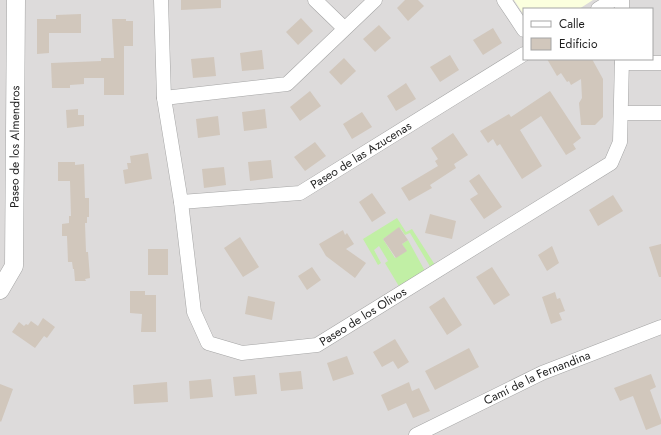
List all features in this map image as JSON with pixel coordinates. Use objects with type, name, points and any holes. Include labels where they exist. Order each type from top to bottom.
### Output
[{"type":"street","name":"Paseo de los Almendros","points":[[0,290],[14,266],[16,0]]},
{"type":"street","name":"Paseo de los Olivos","points":[[161,0],[164,98],[181,202],[194,312],[208,343],[242,353],[317,344],[611,163],[620,142],[622,61],[661,63]]},
{"type":"street","points":[[315,0],[344,28]]},
{"type":"street","points":[[164,98],[287,84],[375,0]]},
{"type":"street","points":[[504,0],[523,28]]},
{"type":"street","points":[[600,8],[613,0]]},
{"type":"street","name":"Paseo de las Azucenas","points":[[181,202],[300,193],[523,55]]},
{"type":"street","points":[[621,113],[661,113]]},
{"type":"street","name":"Camí de la Fernandina","points":[[416,435],[542,373],[661,327]]},
{"type":"shaded area","points":[[0,0],[661,0],[661,435],[0,435]]},
{"type":"shaded area","points":[[514,0],[593,0],[581,8],[523,8],[523,14]]},
{"type":"green space","points":[[397,218],[406,232],[412,229],[435,265],[431,268],[410,233],[405,235],[401,229],[391,235],[390,234],[383,239],[395,258],[406,251],[402,244],[408,240],[425,271],[400,288],[385,263],[388,261],[379,246],[374,250],[381,263],[378,265],[363,239]]},
{"type":"building","points":[[181,0],[221,0],[221,8],[181,10]]},
{"type":"building","points":[[405,0],[418,0],[424,6],[408,21],[397,8]]},
{"type":"building","points":[[81,14],[81,33],[49,33],[49,53],[37,54],[37,19],[56,19],[56,15]]},
{"type":"building","points":[[301,18],[313,31],[298,45],[286,32]]},
{"type":"building","points":[[112,19],[126,19],[126,21],[133,21],[133,46],[124,46],[124,95],[104,95],[104,78],[84,78],[84,84],[70,85],[70,88],[52,88],[51,63],[101,61],[101,58],[114,58]]},
{"type":"building","points":[[379,25],[391,38],[375,52],[363,39]]},
{"type":"building","points":[[493,28],[502,43],[483,55],[473,40]]},
{"type":"building","points":[[262,50],[264,69],[242,71],[240,53]]},
{"type":"building","points":[[450,55],[459,70],[440,82],[430,67]]},
{"type":"building","points":[[214,57],[216,76],[193,78],[191,59]]},
{"type":"building","points":[[344,58],[356,71],[341,85],[329,72]]},
{"type":"building","points":[[548,60],[593,60],[603,79],[603,117],[595,125],[581,125],[579,103],[582,98],[581,79],[571,85],[561,73],[557,76]]},
{"type":"building","points":[[406,83],[416,99],[396,111],[387,96]]},
{"type":"building","points":[[310,91],[321,106],[300,121],[290,107]]},
{"type":"building","points":[[550,91],[581,138],[573,144],[576,149],[566,155],[541,116],[520,130],[542,166],[522,179],[500,144],[497,146],[493,139],[488,143],[480,131],[509,114],[511,117]]},
{"type":"building","points":[[78,109],[78,115],[84,115],[84,126],[67,128],[66,110]]},
{"type":"building","points":[[265,109],[267,128],[244,131],[242,112]]},
{"type":"building","points":[[362,112],[372,127],[352,139],[343,124]]},
{"type":"building","points":[[218,116],[220,135],[198,138],[196,119]]},
{"type":"building","points":[[453,133],[468,155],[454,164],[456,168],[430,185],[432,188],[409,201],[401,188],[438,166],[435,161],[438,159],[431,148]]},
{"type":"building","points":[[315,142],[326,156],[305,171],[294,157]]},
{"type":"building","points":[[148,153],[152,179],[125,184],[123,170],[128,169],[127,163],[131,163],[130,156]]},
{"type":"building","points":[[271,160],[273,178],[250,181],[248,162]]},
{"type":"building","points":[[58,162],[75,162],[75,165],[84,164],[85,198],[89,198],[89,217],[87,217],[87,223],[85,223],[86,252],[88,252],[90,278],[85,279],[86,281],[75,281],[72,262],[68,262],[67,236],[62,236],[62,224],[69,223],[69,216],[71,216],[70,181],[58,181]]},
{"type":"building","points":[[224,167],[226,185],[204,188],[202,169]]},
{"type":"building","points":[[479,174],[502,207],[484,219],[470,199],[478,194],[469,181]]},
{"type":"building","points":[[372,193],[386,213],[372,222],[359,202]]},
{"type":"building","points":[[613,195],[623,211],[598,226],[589,210]]},
{"type":"building","points":[[430,214],[456,221],[452,239],[425,233]]},
{"type":"building","points":[[399,227],[408,240],[402,244],[407,251],[396,258],[383,239]]},
{"type":"building","points":[[343,230],[345,235],[347,233],[354,244],[346,249],[366,263],[355,278],[326,256],[319,244]]},
{"type":"building","points":[[240,237],[259,267],[243,277],[224,248]]},
{"type":"building","points":[[661,244],[661,277],[659,277],[649,247]]},
{"type":"building","points":[[552,246],[559,263],[547,271],[538,255]]},
{"type":"building","points":[[148,249],[168,249],[168,275],[148,275]]},
{"type":"building","points":[[312,267],[321,280],[307,290],[298,276]]},
{"type":"building","points":[[492,267],[510,295],[494,305],[476,277]]},
{"type":"building","points":[[130,291],[145,291],[145,295],[156,295],[156,332],[141,332],[142,314],[130,313]]},
{"type":"building","points":[[555,292],[557,299],[560,298],[565,311],[559,313],[562,320],[551,324],[542,297]]},
{"type":"building","points":[[248,296],[275,302],[272,320],[245,314]]},
{"type":"building","points":[[444,297],[462,325],[447,335],[429,307]]},
{"type":"building","points":[[43,318],[55,327],[47,338],[44,336],[35,348],[12,332],[19,322],[24,326],[26,324],[28,325],[31,321],[38,326]]},
{"type":"building","points":[[395,339],[409,362],[398,369],[393,361],[382,367],[373,352]]},
{"type":"building","points":[[469,348],[479,367],[435,390],[425,371]]},
{"type":"building","points":[[347,356],[354,374],[333,381],[327,363]]},
{"type":"building","points":[[301,371],[303,389],[281,391],[279,373]]},
{"type":"building","points":[[651,374],[656,387],[650,390],[661,420],[661,424],[646,430],[633,396],[620,401],[614,388]]},
{"type":"building","points":[[255,375],[257,394],[235,396],[233,377]]},
{"type":"building","points":[[211,379],[213,397],[190,399],[189,381]]},
{"type":"building","points":[[167,382],[168,402],[134,404],[133,385]]},
{"type":"building","points":[[409,382],[412,391],[419,388],[430,411],[413,418],[406,403],[388,411],[381,395]]},
{"type":"building","points":[[0,384],[13,389],[1,422],[0,421]]}]
